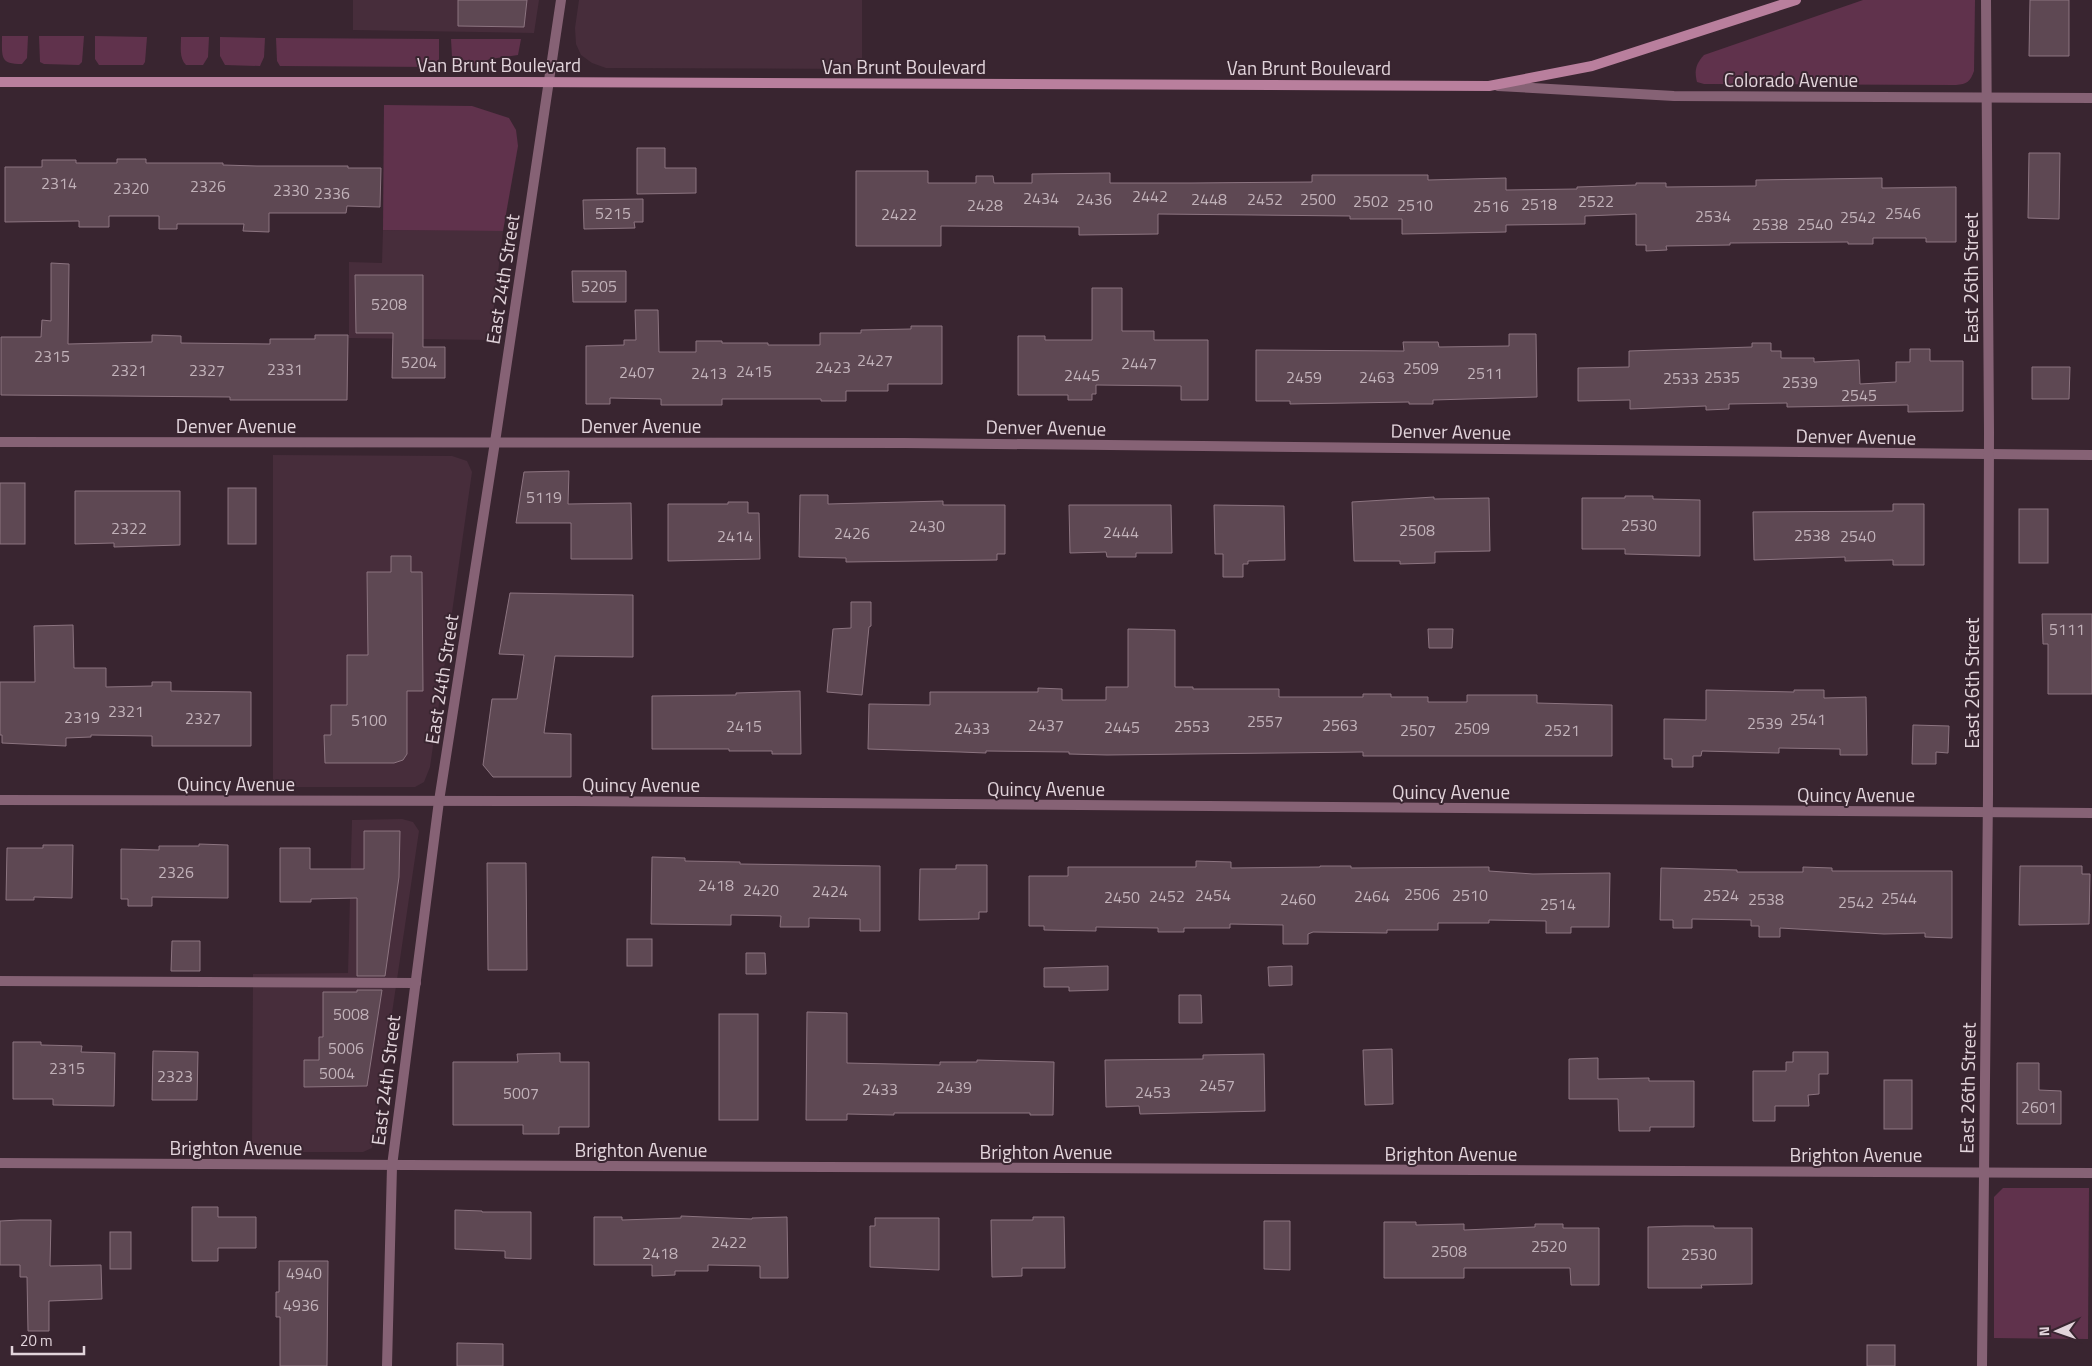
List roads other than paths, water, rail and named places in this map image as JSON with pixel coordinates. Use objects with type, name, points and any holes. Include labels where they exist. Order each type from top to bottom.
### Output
[{"type":"street","name":"East 24th Street","points":[[388,1366],[392,1166],[439,801],[561,0]]},
{"type":"street","name":"Van Brunt Boulevard","points":[[0,82],[1489,86],[1592,66],[1796,0]]},
{"type":"street","name":"East 26th Street","points":[[1982,1366],[1988,812],[1989,454],[1986,0]]},
{"type":"street","name":"Colorado Avenue","points":[[1489,86],[1674,96],[2092,98]]},
{"type":"street","name":"Denver Avenue","points":[[0,442],[906,443],[2092,455]]},
{"type":"street","name":"Quincy Avenue","points":[[0,800],[439,801],[2092,813]]},
{"type":"street","points":[[0,981],[416,983]]},
{"type":"street","name":"Brighton Avenue","points":[[0,1163],[2092,1173]]}]
